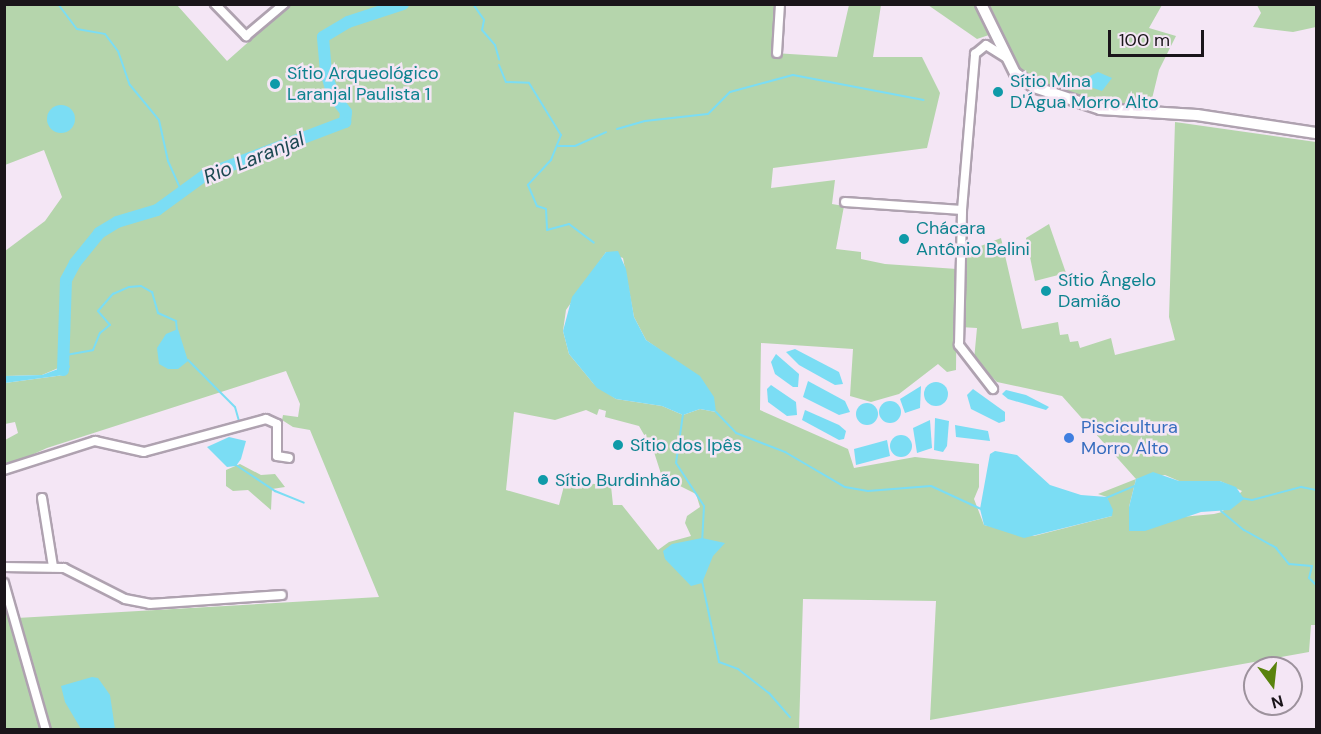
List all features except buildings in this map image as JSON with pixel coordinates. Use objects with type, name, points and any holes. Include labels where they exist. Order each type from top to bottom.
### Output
[{"type":"main road","points":[[981,4],[1015,73],[1027,83],[1100,109],[1197,115],[1317,133]]},
{"type":"street","points":[[215,4],[246,36],[284,4]]},
{"type":"street","points":[[777,53],[780,4]]},
{"type":"street","points":[[993,389],[959,345],[962,210],[975,54],[986,45],[1008,59]]},
{"type":"street","points":[[845,202],[962,210]]},
{"type":"street","points":[[4,470],[95,441],[144,452],[266,419],[277,424],[277,456],[289,458]]},
{"type":"street","points":[[42,498],[53,567]]},
{"type":"street","points":[[4,567],[53,567],[72,571],[125,599],[150,604],[282,595]]},
{"type":"street","points":[[4,583],[45,729]]},
{"type":"green space","points":[[5,5],[177,5],[227,61],[290,5],[778,5],[774,53],[837,57],[849,5],[881,5],[873,57],[922,57],[940,93],[927,148],[773,168],[771,188],[835,180],[832,204],[844,206],[836,249],[861,252],[861,259],[885,264],[957,269],[956,370],[947,372],[938,364],[899,394],[871,402],[850,396],[853,349],[761,343],[760,410],[848,449],[854,468],[915,457],[979,464],[979,487],[974,499],[984,525],[1034,536],[1112,516],[1107,497],[1098,494],[1136,479],[1062,396],[997,382],[974,360],[977,328],[960,327],[963,253],[1001,238],[1022,329],[1058,322],[1060,335],[1068,334],[1070,342],[1078,341],[1080,348],[1111,338],[1115,355],[1175,340],[1169,317],[1175,122],[1316,142],[1316,625],[1311,625],[1309,652],[1287,656],[1243,656],[1243,664],[930,720],[936,601],[803,599],[799,729],[5,730],[4,600],[27,679],[33,677],[17,618],[379,597],[310,430],[293,427],[282,420],[283,415],[298,417],[300,404],[286,371],[47,448],[5,467],[5,440],[18,433],[15,422],[5,424],[5,383],[64,375],[63,366],[42,375],[5,376],[5,251],[45,221],[62,197],[44,150],[5,165]],"holes":[[[606,252],[623,258],[634,317],[646,340],[667,355],[716,412],[700,409],[683,415],[662,406],[616,399],[593,383],[569,354],[563,331],[566,310]],[[599,409],[606,411],[605,417],[639,426],[654,452],[662,477],[696,494],[700,507],[687,516],[685,523],[691,536],[669,542],[658,550],[622,505],[613,505],[611,486],[570,481],[564,486],[559,505],[506,490],[514,412],[555,420],[586,410],[597,415]],[[1165,475],[1179,481],[1220,481],[1242,491],[1222,512],[1214,514],[1181,517],[1129,507],[1136,479]]]},
{"type":"green space","points":[[928,5],[974,5],[989,35],[977,39]]},
{"type":"green space","points":[[988,5],[1162,5],[1149,28],[1176,36],[1159,70],[1150,107],[1102,104],[1036,83],[1020,70]]},
{"type":"green space","points":[[1257,5],[1316,5],[1316,27],[1293,32],[1253,27],[1261,13]]},
{"type":"green space","points":[[1049,224],[1066,273],[1035,281],[1026,238]]},
{"type":"green space","points":[[240,464],[261,475],[275,474],[285,487],[272,489],[271,510],[248,490],[233,491],[226,486],[226,470]]},
{"type":"water","points":[[1098,72],[1112,78],[1102,91],[1087,86],[1084,79]]},
{"type":"water","points":[[61,105],[71,109],[75,119],[71,129],[61,133],[51,129],[47,119],[51,109]]},
{"type":"water","points":[[618,251],[626,269],[634,317],[646,340],[700,376],[714,397],[716,412],[700,409],[683,415],[662,406],[616,399],[597,388],[569,354],[563,331],[572,297],[606,252]]},
{"type":"water","points":[[178,329],[188,361],[178,369],[168,369],[159,364],[157,348],[166,334]]},
{"type":"water","points":[[795,349],[839,372],[843,384],[835,385],[799,365],[786,352]]},
{"type":"water","points":[[776,354],[799,374],[798,387],[793,387],[775,374],[771,362]]},
{"type":"water","points":[[66,355],[70,367],[64,375],[5,383],[5,376],[42,375],[58,369]]},
{"type":"water","points":[[808,381],[845,401],[850,412],[839,415],[803,397]]},
{"type":"water","points":[[936,382],[945,385],[948,394],[945,403],[936,406],[927,403],[924,394],[927,385]]},
{"type":"water","points":[[771,385],[796,402],[797,415],[787,416],[768,402],[767,389]]},
{"type":"water","points":[[921,386],[920,408],[905,413],[900,399]]},
{"type":"water","points":[[973,389],[1005,412],[1005,421],[999,423],[971,409],[967,395]]},
{"type":"water","points":[[1006,390],[1026,395],[1049,407],[1046,410],[1008,399],[1002,394]]},
{"type":"water","points":[[890,401],[898,404],[901,412],[898,420],[890,423],[882,420],[879,412],[882,404]]},
{"type":"water","points":[[867,403],[875,406],[878,414],[875,422],[867,425],[859,422],[856,414],[859,406]]},
{"type":"water","points":[[805,410],[839,425],[846,431],[844,439],[839,440],[802,420]]},
{"type":"water","points":[[935,418],[949,421],[947,446],[943,452],[934,450]]},
{"type":"water","points":[[930,420],[932,448],[917,453],[913,428]]},
{"type":"water","points":[[955,425],[988,431],[990,441],[956,437]]},
{"type":"water","points":[[901,435],[909,438],[912,446],[909,454],[901,457],[893,454],[890,446],[893,438]]},
{"type":"water","points":[[229,437],[246,441],[241,459],[236,466],[227,467],[207,447]]},
{"type":"water","points":[[887,440],[890,456],[856,465],[854,449]]},
{"type":"water","points":[[995,451],[1017,455],[1050,485],[1081,495],[1107,497],[1113,510],[1112,516],[1024,538],[984,525],[980,509],[990,454]]},
{"type":"water","points":[[1153,472],[1179,481],[1220,481],[1236,487],[1244,499],[1230,510],[1201,512],[1145,531],[1129,531],[1129,507],[1136,479]]},
{"type":"water","points":[[702,538],[725,543],[713,556],[702,583],[691,586],[665,559],[663,551],[672,544]]},
{"type":"water","points":[[92,677],[98,678],[110,695],[115,729],[81,729],[65,702],[61,686]]},
{"type":"waterway","points":[[58,4],[77,29],[105,34],[118,51],[130,85],[159,120],[168,161],[182,192]]},
{"type":"waterway","name":"Rio Laranjal","points":[[63,370],[66,280],[75,263],[99,233],[117,222],[157,210],[205,175],[345,122],[346,112],[333,95],[326,72],[323,37],[348,22],[403,4]]},
{"type":"waterway","points":[[473,4],[484,20],[482,30],[495,45],[499,59]]},
{"type":"waterway","points":[[499,65],[506,82],[529,83],[561,135],[551,160],[528,185],[537,206],[546,209],[547,230],[569,224],[594,243]]},
{"type":"waterway","points":[[617,129],[645,121],[708,114],[730,92],[793,75],[924,100]]},
{"type":"waterway","points":[[558,146],[575,146],[606,132]]},
{"type":"waterway","points":[[66,355],[93,350],[100,333],[110,325],[98,311],[113,294],[129,287],[141,286],[152,292],[158,313],[176,321],[177,330]]},
{"type":"waterway","points":[[188,360],[235,407],[239,421]]},
{"type":"waterway","points":[[716,412],[736,433],[785,452],[845,487],[868,491],[931,486],[981,509]]},
{"type":"waterway","points":[[683,414],[676,463],[704,506],[702,540]]},
{"type":"waterway","points":[[236,465],[275,491],[304,503]]},
{"type":"waterway","points":[[1106,498],[1136,485]]},
{"type":"waterway","points":[[1241,498],[1252,500],[1301,487],[1316,490]]},
{"type":"waterway","points":[[1221,511],[1244,530],[1276,548],[1289,564],[1312,566],[1309,578],[1316,585]]},
{"type":"waterway","points":[[702,581],[719,662],[738,669],[769,693],[790,717]]},
{"type":"place","name":"Sítio Arqueológico Laranjal Paulista 1","points":[[275,84]]},
{"type":"place","name":"Sítio Mina D'Água Morro Alto","points":[[998,92]]},
{"type":"place","name":"Chácara Antônio Belini","points":[[904,239]]},
{"type":"place","name":"Sítio Ângelo Damião","points":[[1046,291]]},
{"type":"place","name":"Piscicultura Morro Alto","points":[[1069,438]]},
{"type":"place","name":"Sítio dos Ipês","points":[[618,445]]},
{"type":"place","name":"Sítio Burdinhão","points":[[543,480]]}]
